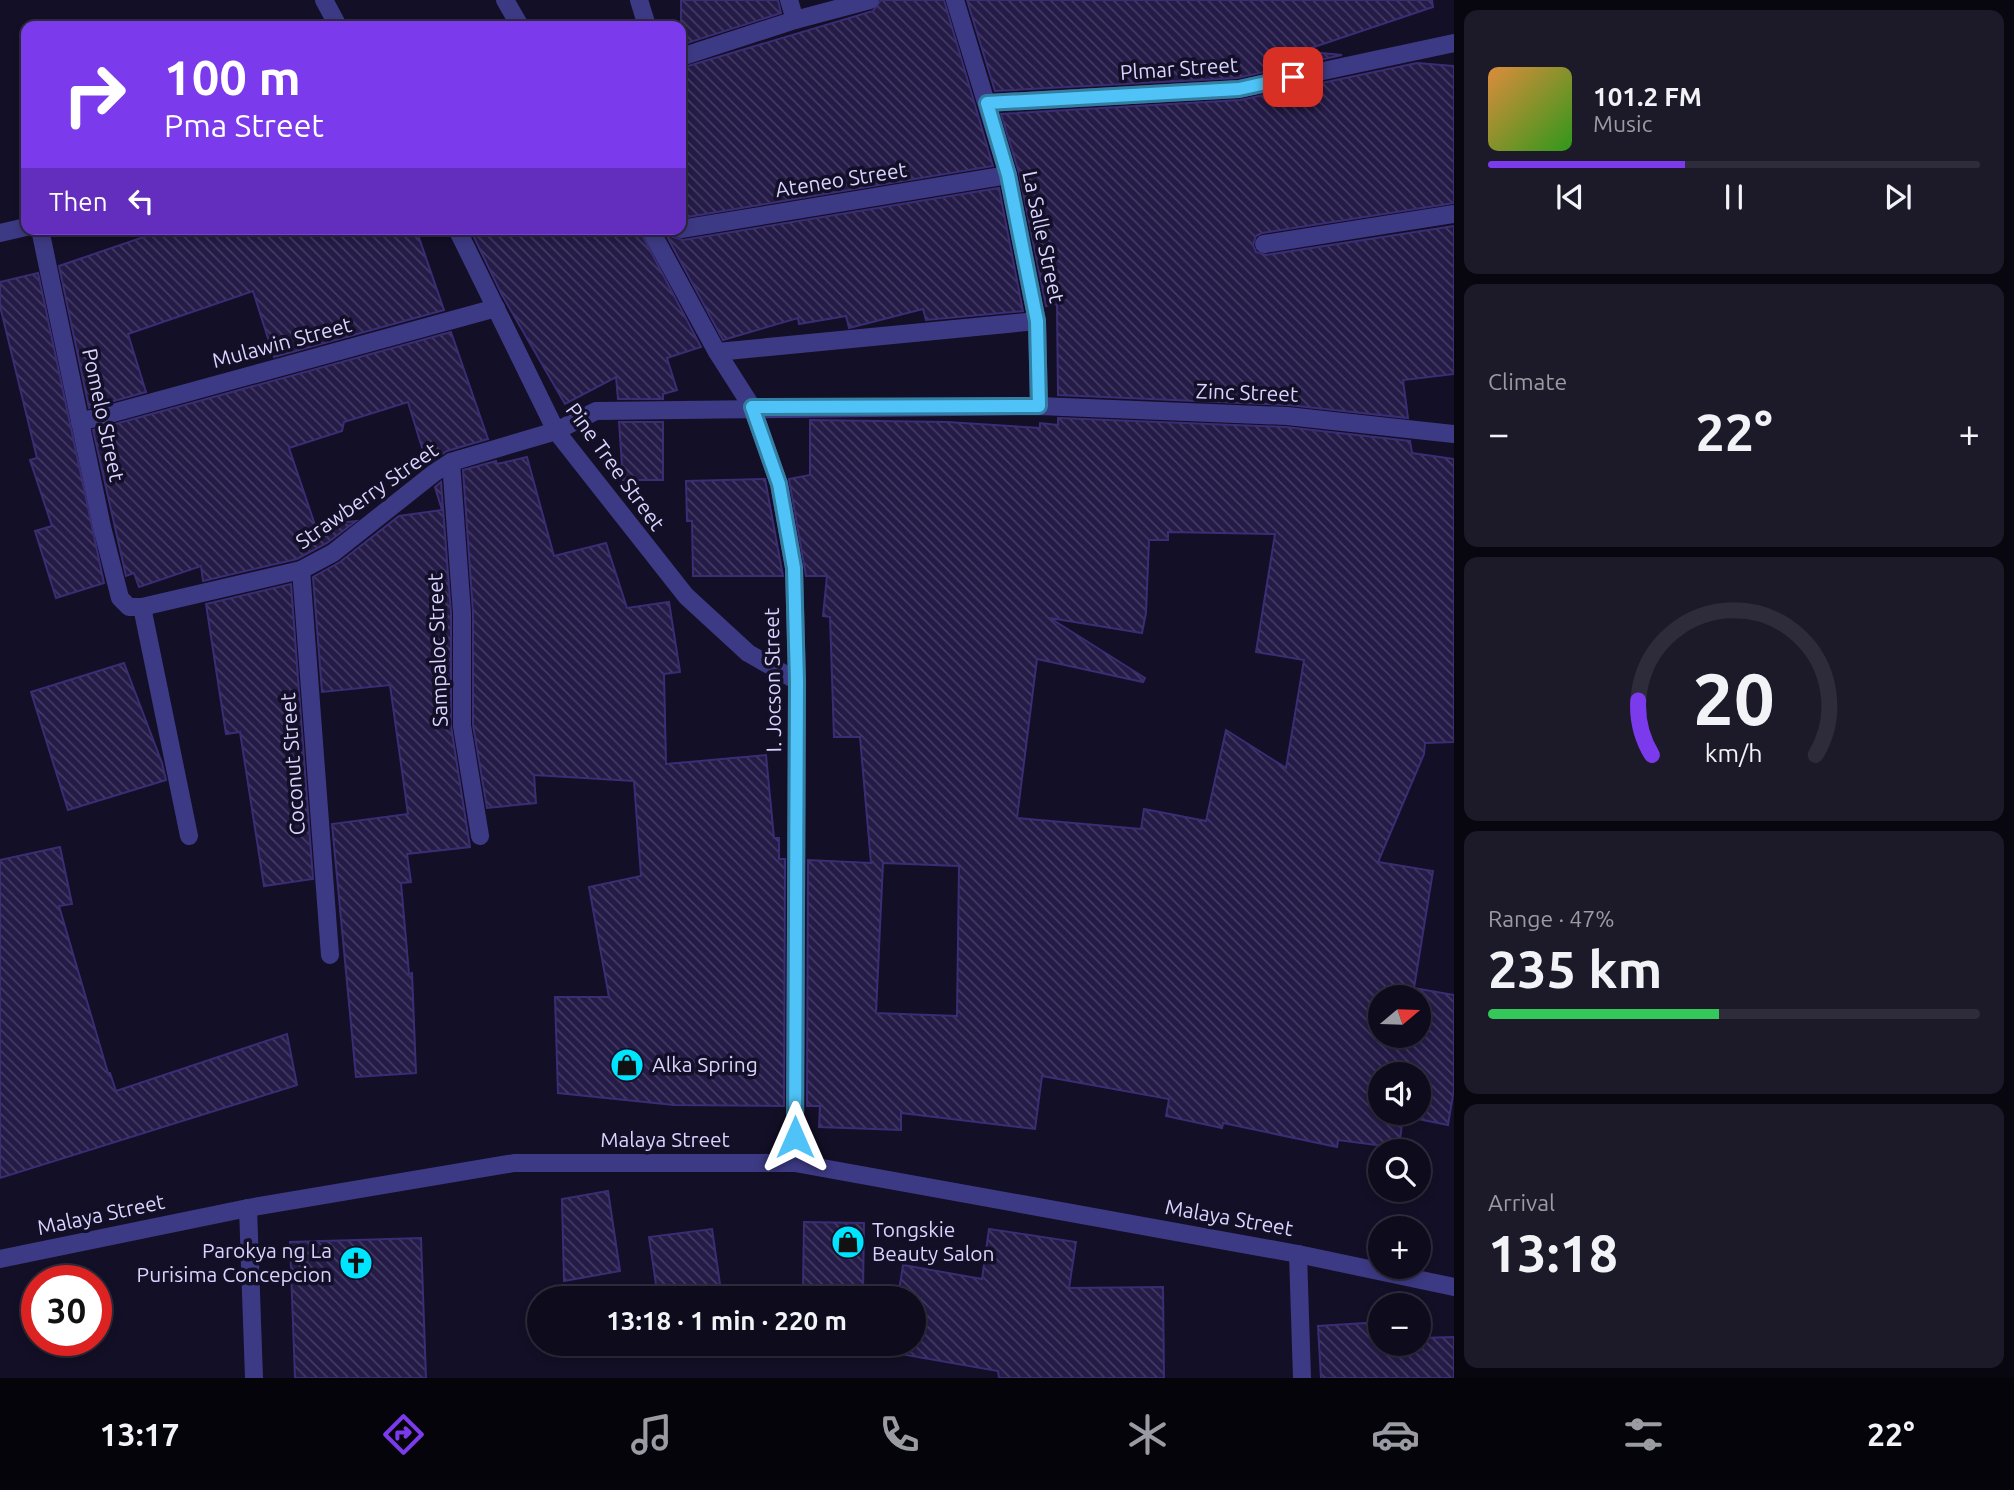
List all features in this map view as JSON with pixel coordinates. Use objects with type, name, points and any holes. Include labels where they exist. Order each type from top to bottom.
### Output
[{"type":"street","points":[[324,0],[335,21]]},
{"type":"street","points":[[505,0],[517,21]]},
{"type":"street","points":[[639,0],[645,21]]},
{"type":"street","points":[[789,0],[795,20]]},
{"type":"street","points":[[686,55],[795,20],[870,0]]},
{"type":"street","name":"La Salle Street","points":[[956,0],[1008,175],[1037,321],[1039,406]]},
{"type":"street","name":"Plmar Street","points":[[987,103],[1239,89],[1454,43]]},
{"type":"street","name":"Ateneo Street","points":[[686,228],[1008,175]]},
{"type":"street","points":[[1264,244],[1454,214]]},
{"type":"street","points":[[0,233],[21,228]]},
{"type":"street","name":"Pomelo Street","points":[[41,235],[120,598],[136,607],[189,836]]},
{"type":"street","name":"Pine Tree Street","points":[[460,235],[556,431],[686,596],[748,653],[797,681]]},
{"type":"street","name":"I. Jocson Street","points":[[654,235],[717,352],[752,407],[779,484],[794,568],[797,681],[795,1163]]},
{"type":"street","name":"Mulawin Street","points":[[80,422],[496,308]]},
{"type":"street","points":[[717,352],[1037,321]]},
{"type":"street","name":"Zinc Street","points":[[752,407],[1039,406],[1287,416],[1454,434]]},
{"type":"street","name":"Strawberry Street","points":[[136,607],[301,570],[333,553],[433,472],[451,462],[556,431],[596,411],[752,407]]},
{"type":"street","name":"Sampaloc Street","points":[[451,462],[462,613],[462,726],[480,836]]},
{"type":"street","name":"Coconut Street","points":[[301,570],[330,955]]},
{"type":"street","name":"Malaya Street","points":[[0,1259],[248,1208],[514,1163],[795,1163],[1298,1254],[1454,1287]]},
{"type":"street","points":[[248,1208],[254,1378]]},
{"type":"street","points":[[1298,1254],[1302,1378]]},
{"type":"building","points":[[681,0],[778,0],[781,13],[686,43],[686,21],[681,21]]},
{"type":"building","points":[[881,0],[944,0],[993,166],[686,217],[686,67],[873,11]]},
{"type":"building","points":[[967,0],[1432,0],[1433,7],[1302,51],[1342,55],[1237,78],[995,91]]},
{"type":"building","points":[[1417,63],[1454,66],[1454,203],[1262,233],[1256,236],[1253,245],[1256,252],[1266,255],[1454,226],[1454,374],[1403,380],[1408,418],[1288,405],[1058,395],[1057,304],[1046,306],[1019,173],[1001,114],[1240,100]]},
{"type":"building","points":[[999,188],[1023,311],[926,320],[923,309],[849,328],[846,316],[799,324],[798,318],[723,340],[666,235],[683,240]]},
{"type":"building","points":[[149,235],[418,235],[444,310],[274,357],[253,291],[128,334],[146,392],[89,408],[59,266]]},
{"type":"building","points":[[473,235],[642,235],[701,347],[667,358],[677,390],[663,394],[663,399],[618,399],[616,377],[565,404],[502,295]]},
{"type":"building","points":[[38,273],[104,583],[56,598],[35,531],[52,526],[30,460],[37,458],[0,306],[0,282]]},
{"type":"building","points":[[451,332],[488,439],[447,451],[427,464],[408,402],[344,422],[342,431],[289,448],[315,525],[356,521],[327,543],[297,559],[203,581],[201,566],[139,587],[134,573],[126,576],[93,430]]},
{"type":"building","points":[[1058,418],[1286,427],[1410,441],[1412,453],[1454,459],[1454,742],[1425,743],[1424,754],[1378,862],[1433,871],[1414,985],[1368,985],[1368,1048],[1432,1048],[1432,991],[1454,995],[1454,1089],[1448,1125],[1431,1122],[1431,1062],[1368,1062],[1368,1125],[1402,1125],[1400,1139],[1368,1139],[1368,1144],[1338,1140],[1337,1147],[1223,1123],[1222,1128],[1166,1116],[1169,1099],[1042,1076],[1035,1129],[901,1113],[901,1130],[819,1127],[820,1106],[807,1106],[808,860],[871,863],[860,737],[834,737],[830,617],[823,616],[827,576],[806,576],[789,479],[810,475],[810,420],[947,422],[1040,428],[1040,423],[1058,425]],"holes":[[[1168,532],[1275,534],[1256,652],[1304,660],[1286,768],[1226,730],[1206,821],[1144,809],[1141,829],[1017,818],[1037,659],[1143,682],[1145,678],[1050,618],[1142,633],[1146,613],[1149,540],[1168,540]],[[883,863],[959,866],[957,1016],[876,1013]]]},
{"type":"building","points":[[619,422],[663,422],[663,480],[623,480]]},
{"type":"building","points":[[527,457],[554,556],[606,543],[627,608],[669,602],[680,672],[664,674],[666,764],[766,755],[774,838],[779,838],[779,859],[785,859],[784,1106],[674,1105],[558,1093],[555,997],[609,997],[589,887],[641,876],[634,781],[534,775],[536,803],[487,808],[473,725],[473,612],[463,470],[496,461],[497,464]]},
{"type":"building","points":[[765,479],[783,576],[693,576],[692,521],[687,521],[686,481]]},
{"type":"building","points":[[441,482],[451,613],[451,726],[470,847],[407,854],[411,882],[401,883],[409,974],[412,973],[416,1073],[356,1077],[332,824],[408,814],[390,685],[322,692],[313,577],[340,562],[399,516],[442,510],[435,487]]},
{"type":"building","points":[[291,584],[313,879],[264,886],[240,732],[226,734],[206,604]]},
{"type":"building","points":[[124,663],[166,780],[68,810],[31,692]]},
{"type":"building","points":[[60,847],[72,904],[59,906],[108,1073],[116,1091],[287,1034],[297,1085],[0,1178],[0,860]]},
{"type":"building","points":[[608,1191],[620,1271],[564,1281],[562,1199]]},
{"type":"building","points":[[804,1222],[864,1223],[863,1286],[803,1286]]},
{"type":"building","points":[[712,1229],[720,1286],[656,1286],[649,1237]]},
{"type":"building","points":[[989,1229],[1076,1242],[1069,1288],[1163,1287],[1164,1378],[999,1378],[998,1371],[912,1356],[926,1356],[926,1286],[900,1286],[903,1265],[982,1279]]},
{"type":"building","name":"Parokya ng La Purisima Concepcion","points":[[421,1238],[426,1378],[295,1378],[290,1242]]},
{"type":"building","points":[[1368,1323],[1368,1356],[1431,1356],[1431,1338],[1454,1337],[1454,1378],[1321,1378],[1318,1326]]},
{"type":"place","name":"Alka Spring","points":[[627,1065]]},
{"type":"place","name":"Tongskie Beauty Salon","points":[[848,1242]]},
{"type":"place","name":"Parokya ng La Purisima Concepcion","points":[[356,1263]]},
{"type":"route","points":[[795,1137],[798,818],[794,568],[779,484],[752,407],[1039,406],[1037,321],[1008,175],[987,103],[1239,89],[1293,77]]}]
